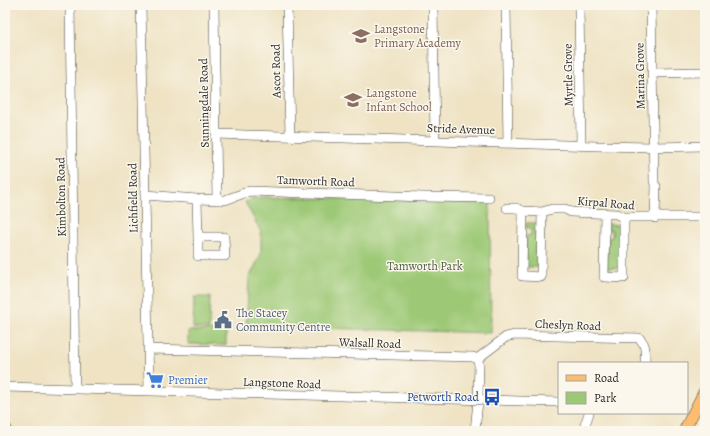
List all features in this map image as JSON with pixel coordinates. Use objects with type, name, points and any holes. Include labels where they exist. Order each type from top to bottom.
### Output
[{"type":"main road","points":[[684,431],[691,407],[705,390]]},
{"type":"main road","points":[[5,427],[7,431]]},
{"type":"street","name":"Kimbolton Road","points":[[70,5],[75,389]]},
{"type":"street","name":"Lichfield Road","points":[[141,5],[149,391]]},
{"type":"street","name":"Sunningdale Road","points":[[214,5],[217,200]]},
{"type":"street","name":"Ascot Road","points":[[287,5],[290,136]]},
{"type":"street","points":[[432,5],[435,140]]},
{"type":"street","points":[[506,5],[508,143]]},
{"type":"street","name":"Myrtle Grove","points":[[579,5],[581,145]]},
{"type":"street","name":"Marina Grove","points":[[651,5],[655,218]]},
{"type":"street","points":[[652,73],[705,72]]},
{"type":"street","name":"Stride Avenue","points":[[216,134],[653,147],[705,146]]},
{"type":"street","name":"Tamworth Road","points":[[145,195],[225,200],[250,191],[489,198]]},
{"type":"street","points":[[197,199],[198,237]]},
{"type":"street","name":"Kirpal Road","points":[[507,208],[542,212],[552,209],[565,209],[571,212],[616,214],[624,217],[705,217]]},
{"type":"street","points":[[523,211],[522,276],[541,277],[542,212]]},
{"type":"street","points":[[605,214],[604,277],[624,278],[624,217]]},
{"type":"street","name":"Cheslyn Road","points":[[476,359],[506,337],[514,335],[639,338],[644,342],[646,348],[645,362]]},
{"type":"street","name":"Walsall Road","points":[[148,349],[473,357],[476,359]]},
{"type":"street","points":[[475,431],[478,401],[479,364],[476,359]]},
{"type":"street","name":"Langstone Road","points":[[5,387],[558,402]]},
{"type":"street","points":[[583,431],[589,414]]},
{"type":"green space","name":"Tamworth Park","points":[[253,198],[490,202],[491,333],[246,326],[249,278],[261,254],[261,232],[245,202]]},
{"type":"green space","points":[[526,223],[541,223],[541,229],[536,229],[536,236],[540,236],[540,267],[526,267],[526,236],[531,235],[531,228],[526,228]]},
{"type":"green space","points":[[608,224],[623,225],[623,231],[618,231],[618,238],[622,238],[622,268],[607,268],[608,238],[612,237],[612,230],[608,230]]},
{"type":"green space","points":[[194,297],[210,297],[209,329],[193,328]]},
{"type":"green space","points":[[226,330],[226,345],[188,344],[188,331]]},
{"type":"place","name":"Langstone Primary Academy","points":[[361,36]]},
{"type":"place","name":"Langstone Infant School","points":[[353,100]]},
{"type":"place","name":"The Stacey Community Centre","points":[[223,320]]},
{"type":"place","name":"Premier","points":[[155,380]]},
{"type":"place","name":"Petworth Road","points":[[492,397]]}]
